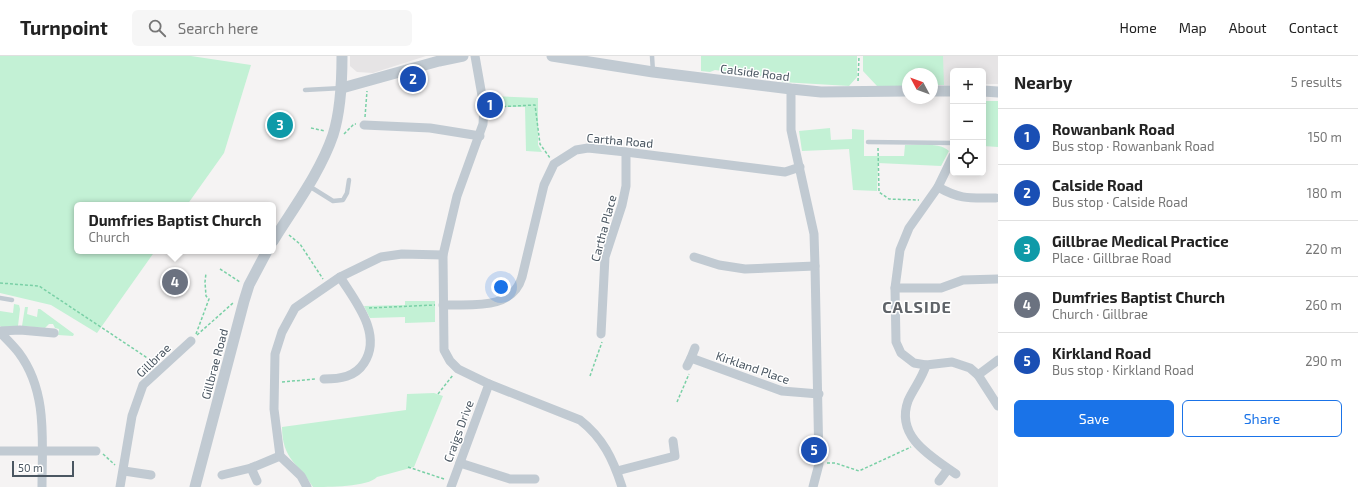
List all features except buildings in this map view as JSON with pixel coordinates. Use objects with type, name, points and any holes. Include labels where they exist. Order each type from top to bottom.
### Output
[{"type":"street","points":[[276,234],[308,185],[333,134],[342,88],[342,56]]},
{"type":"street","points":[[342,88],[439,61],[463,56]]},
{"type":"street","points":[[475,56],[484,107],[483,124],[480,136],[457,196],[443,255],[444,350],[450,361],[458,369],[488,384],[580,420],[602,441],[617,471],[622,487]]},
{"type":"street","name":"Calside Road","points":[[552,56],[653,72],[791,89],[851,92],[902,91]]},
{"type":"street","points":[[791,89],[791,130],[814,234],[819,394],[819,464],[813,487]]},
{"type":"street","points":[[938,91],[950,91]]},
{"type":"street","points":[[986,91],[998,92]]},
{"type":"street","points":[[364,125],[430,128],[480,136]]},
{"type":"street","name":"Cartha Road","points":[[554,164],[576,150],[588,148],[785,172],[800,167]]},
{"type":"street","name":"Cartha Place","points":[[601,334],[604,257],[622,205],[626,186],[626,152]]},
{"type":"street","points":[[950,162],[938,188],[909,228],[900,250],[896,288],[896,342],[905,357],[914,363],[926,365],[948,362],[958,363],[970,368],[978,375],[998,406]]},
{"type":"street","points":[[443,305],[496,303],[514,293],[520,285],[544,186],[554,164]]},
{"type":"street","points":[[938,188],[954,196],[981,202],[996,198]]},
{"type":"street","name":"Gillbrae Road","points":[[195,487],[244,301],[249,286],[265,254]]},
{"type":"street","points":[[307,487],[301,476],[280,456],[274,409],[275,354],[282,332],[296,308],[340,277],[381,257],[402,254],[443,255]]},
{"type":"street","points":[[694,256],[719,265],[745,269],[815,266]]},
{"type":"street","points":[[324,379],[342,379],[353,374],[363,365],[369,356],[371,339],[359,308],[340,277]]},
{"type":"street","points":[[896,288],[941,288],[963,280],[998,279]]},
{"type":"street","points":[[0,331],[20,330],[54,333]]},
{"type":"street","points":[[0,331],[18,352],[27,366],[37,389],[42,419],[42,487]]},
{"type":"street","name":"Gillbrae","points":[[120,487],[132,416],[143,385],[193,339]]},
{"type":"street","points":[[689,362],[695,348]]},
{"type":"street","points":[[978,375],[998,360]]},
{"type":"street","name":"Kirkland Place","points":[[689,362],[782,391],[819,394]]},
{"type":"street","points":[[926,365],[908,401],[906,411],[907,429],[917,445],[952,472],[939,481]]},
{"type":"street","name":"Craigs Drive","points":[[451,485],[488,384]]},
{"type":"street","points":[[617,471],[675,456],[673,441]]},
{"type":"street","points":[[0,451],[96,451]]},
{"type":"street","points":[[222,475],[251,468],[280,456]]},
{"type":"street","points":[[460,463],[510,478],[519,483],[535,479]]},
{"type":"street","points":[[251,468],[257,481]]},
{"type":"street","points":[[124,470],[151,475]]},
{"type":"lane","points":[[652,56],[653,72]]},
{"type":"lane","points":[[305,90],[342,88]]},
{"type":"lane","points":[[314,90],[314,98]]},
{"type":"lane","points":[[868,142],[950,143]]},
{"type":"lane","points":[[308,185],[333,201],[343,200],[348,193],[349,180]]},
{"type":"lane","points":[[0,298],[12,300]]},
{"type":"path","points":[[851,92],[859,79],[859,56]]},
{"type":"path","points":[[311,128],[342,136],[354,124],[364,125],[368,82]]},
{"type":"path","points":[[484,107],[535,105],[540,144],[554,164]]},
{"type":"path","points":[[878,142],[879,192],[889,199],[928,200]]},
{"type":"path","points":[[279,228],[300,244],[327,285]]},
{"type":"path","points":[[220,268],[237,280],[249,286]]},
{"type":"path","points":[[193,339],[209,299],[206,296],[204,282],[206,273]]},
{"type":"path","points":[[0,283],[39,286],[161,368]]},
{"type":"path","points":[[193,339],[236,301],[244,301]]},
{"type":"path","points":[[359,308],[443,305]]},
{"type":"path","points":[[590,376],[602,342],[601,334]]},
{"type":"path","points":[[677,402],[690,372],[689,362]]},
{"type":"path","points":[[438,394],[458,369]]},
{"type":"path","points":[[275,383],[295,380],[324,379]]},
{"type":"path","points":[[819,464],[835,463],[859,471],[917,445]]},
{"type":"path","points":[[96,451],[106,457],[117,467],[124,470]]},
{"type":"path","points":[[408,467],[451,485]]},
{"type":"shaded area","points":[[350,56],[426,56],[373,73],[357,72],[350,66]]},
{"type":"shaded area","points":[[863,56],[998,56],[998,84],[986,84],[986,68],[950,68],[950,85],[938,85],[938,68],[902,68],[902,73],[863,71]]},
{"type":"green space","points":[[0,56],[191,56],[251,65],[224,153],[189,202],[74,202],[74,254],[153,254],[97,333],[51,305],[0,293]]},
{"type":"green space","points":[[701,56],[857,56],[857,77],[849,86],[782,82],[776,78],[715,70],[710,72],[701,71]]},
{"type":"green space","points":[[863,56],[943,56],[944,85],[938,85],[938,68],[902,68],[902,86],[877,86],[863,71]]},
{"type":"green space","points":[[490,96],[538,98],[538,145],[542,152],[526,151],[525,107],[492,107]]},
{"type":"green space","points":[[986,101],[998,101],[998,147],[986,146]]},
{"type":"green space","points":[[830,128],[831,140],[852,139],[852,129],[864,130],[864,156],[904,156],[905,145],[934,145],[945,148],[949,151],[941,166],[878,163],[877,191],[853,190],[849,149],[802,151],[799,131]]},
{"type":"green space","points":[[405,301],[435,301],[435,322],[405,323],[405,317],[370,318],[364,306],[405,305]]},
{"type":"green space","points":[[14,304],[19,305],[20,309],[18,326],[3,328],[0,326],[0,311],[13,313]]},
{"type":"green space","points":[[25,307],[28,307],[27,314],[37,317],[38,309],[40,309],[74,334],[73,336],[58,335],[59,329],[55,328],[53,324],[49,324],[45,328],[22,326]]},
{"type":"green space","points":[[434,393],[443,396],[414,467],[377,477],[357,485],[313,487],[288,454],[283,438],[282,427],[406,410],[407,394]]},
{"type":"place","name":"Calside Road","points":[[413,79]]},
{"type":"place","name":"Rowanbank Road","points":[[490,105]]},
{"type":"place","name":"Gillbrae Medical Practice","points":[[280,125]]},
{"type":"place","name":"Dumfries Baptist Church","points":[[175,282]]},
{"type":"place","name":"Kirkland Road","points":[[814,450]]},
{"type":"district","name":"CALSIDE","points":[[917,306]]}]
